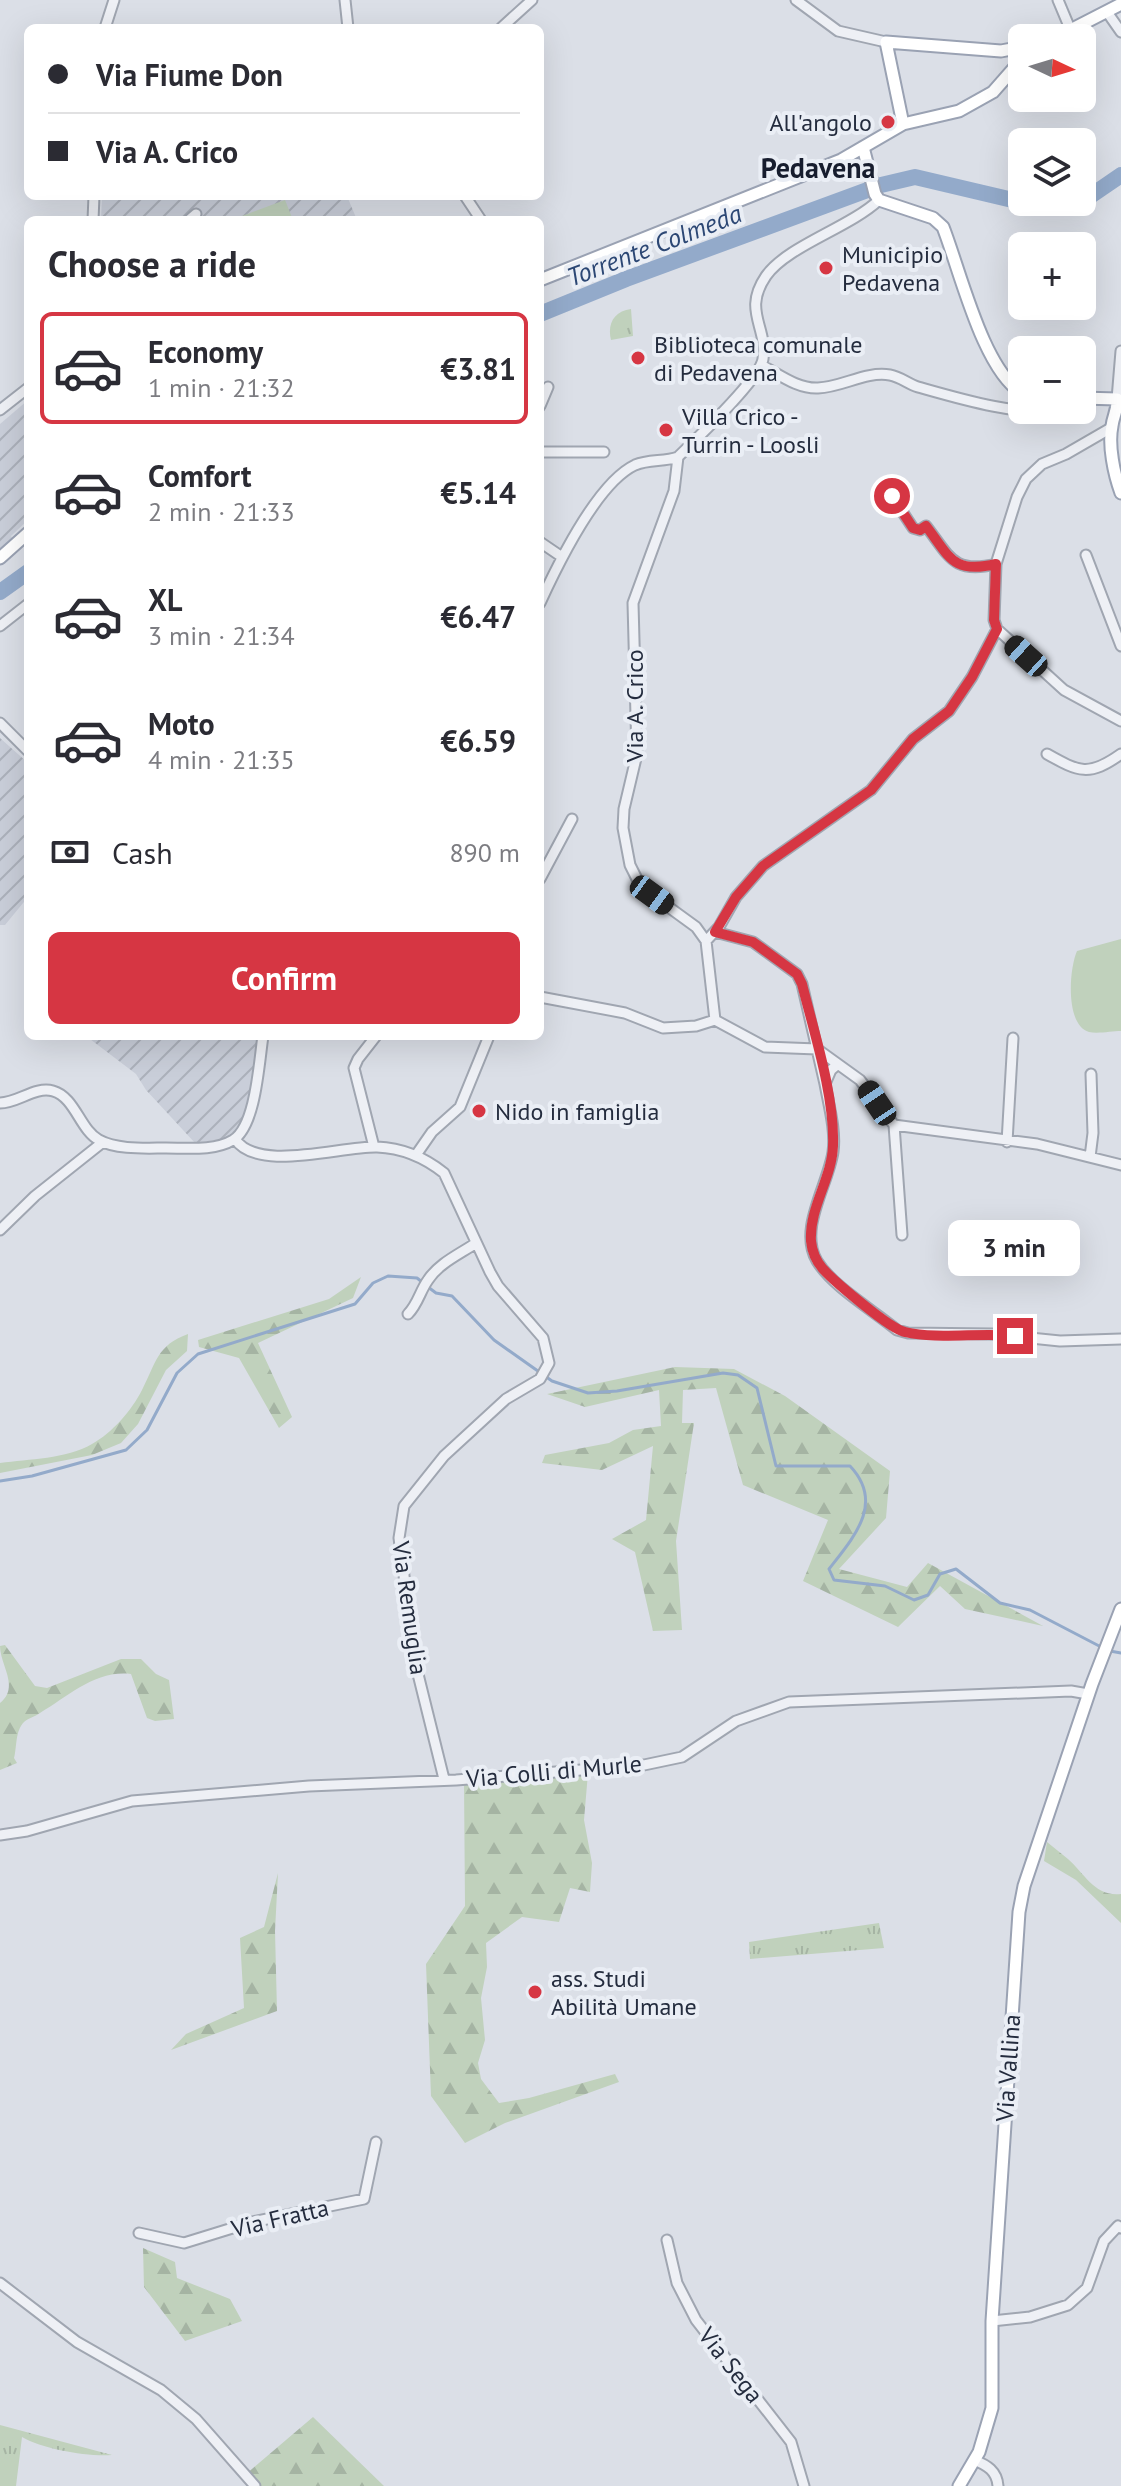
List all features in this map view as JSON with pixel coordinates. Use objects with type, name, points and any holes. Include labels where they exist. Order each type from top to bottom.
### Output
[{"type":"main road","points":[[1084,24],[1121,4]]},
{"type":"main road","points":[[903,124],[886,42],[1008,50]]},
{"type":"main road","points":[[1001,51],[1008,68]]},
{"type":"main road","points":[[544,278],[841,160],[903,124],[959,111],[993,92],[1008,75]]},
{"type":"main road","points":[[863,147],[877,197],[933,218],[943,227],[972,309],[998,368],[1008,382]]},
{"type":"main road","points":[[1096,399],[1119,400],[1111,428],[1115,477],[1121,493]]},
{"type":"main road","points":[[0,558],[24,538]]},
{"type":"main road","name":"Via Vallina","points":[[959,2486],[985,2439],[992,2408],[992,2321],[1019,1912],[1024,1886],[1092,1684],[1121,1609]]},
{"type":"street","points":[[106,24],[114,0]]},
{"type":"street","points":[[345,0],[348,24]]},
{"type":"street","points":[[505,24],[532,0]]},
{"type":"street","points":[[796,0],[838,31],[886,42]]},
{"type":"street","points":[[1058,0],[1068,24]]},
{"type":"street","points":[[1107,12],[1121,32]]},
{"type":"street","points":[[544,595],[562,557],[607,491],[623,474],[641,463],[678,457],[761,365],[763,355],[755,302],[769,273],[779,261],[826,235],[877,197]]},
{"type":"street","points":[[1119,400],[1121,351]]},
{"type":"street","points":[[761,365],[788,381],[815,388],[871,375],[891,375],[914,386],[1008,407]]},
{"type":"street","points":[[544,396],[548,387]]},
{"type":"street","points":[[0,410],[24,391]]},
{"type":"street","points":[[1111,428],[1042,464],[1026,479],[1017,497],[996,564],[994,620],[997,629],[1064,690],[1121,721]]},
{"type":"street","points":[[544,452],[604,452]]},
{"type":"street","name":"Via A. Crico","points":[[678,457],[674,491],[633,603],[637,754],[622,818],[630,865],[637,879],[652,895],[696,927],[706,941]]},
{"type":"street","points":[[892,496],[913,528],[920,530],[926,526],[957,564],[970,569],[996,564]]},
{"type":"street","points":[[544,545],[562,557]]},
{"type":"street","points":[[1086,555],[1121,646]]},
{"type":"street","points":[[0,626],[24,607]]},
{"type":"street","points":[[715,1020],[706,941],[736,897],[763,866],[871,790],[913,739],[949,711],[966,687],[997,629]]},
{"type":"street","points":[[0,723],[24,747]]},
{"type":"street","points":[[1047,754],[1073,768],[1100,769],[1121,754]]},
{"type":"street","points":[[544,872],[572,819]]},
{"type":"street","points":[[715,932],[753,942],[797,974],[802,984],[825,1084],[833,1137],[833,1154],[811,1236],[815,1258],[834,1279],[897,1330],[908,1333],[992,1334],[1060,1341],[1121,1339]]},
{"type":"street","points":[[544,998],[625,1013],[663,1028],[696,1026],[715,1020],[765,1047],[817,1049],[866,1087],[894,1125],[902,1235]]},
{"type":"street","points":[[1007,1142],[1013,1038]]},
{"type":"street","points":[[0,1103],[40,1091],[55,1092],[64,1097],[93,1136],[103,1142],[143,1148],[217,1146],[235,1139],[242,1132],[250,1113],[262,1040]]},
{"type":"street","points":[[373,1040],[354,1068],[374,1147]]},
{"type":"street","points":[[416,1155],[432,1132],[460,1107],[487,1040]]},
{"type":"street","points":[[825,1084],[838,1064]]},
{"type":"street","points":[[1090,1157],[1093,1133],[1091,1074]]},
{"type":"street","points":[[894,1125],[1037,1144],[1121,1165]]},
{"type":"street","name":"Via Remuglia","points":[[235,1139],[244,1150],[260,1156],[374,1147],[416,1155],[444,1173],[498,1286],[543,1338],[549,1358],[540,1379],[506,1399],[444,1456],[404,1506],[399,1538],[416,1666],[444,1779]]},
{"type":"street","points":[[0,1230],[35,1196],[103,1142]]},
{"type":"street","points":[[408,1314],[429,1278],[476,1243]]},
{"type":"street","name":"Via Colli di Murle","points":[[0,1835],[27,1831],[132,1801],[309,1786],[619,1767],[675,1759],[696,1749],[736,1721],[789,1702],[1071,1691],[1088,1694],[1092,1684]]},
{"type":"street","name":"Via Fratta","points":[[139,2233],[184,2243],[252,2222],[364,2199],[376,2142]]},
{"type":"street","points":[[992,2321],[1030,2317],[1068,2305],[1087,2288],[1104,2241],[1118,2226],[1121,2228]]},
{"type":"street","name":"Via Sega","points":[[667,2240],[677,2283],[696,2320],[791,2442],[804,2486]]},
{"type":"street","points":[[0,2283],[77,2342],[161,2390],[196,2419],[255,2486]]},
{"type":"street","points":[[974,2460],[991,2468],[998,2486]]},
{"type":"shaded area","points":[[102,200],[349,200],[355,216],[101,216]]},
{"type":"shaded area","points":[[24,403],[24,524],[0,552],[0,424]]},
{"type":"shaded area","points":[[0,738],[24,759],[24,902],[5,925],[0,925]]},
{"type":"shaded area","points":[[91,1040],[259,1040],[243,1119],[223,1139],[195,1143],[146,1090],[136,1074]]},
{"type":"green space","points":[[285,200],[291,216],[242,216]]},
{"type":"green space","points":[[631,309],[633,336],[611,340],[613,319],[620,312]]},
{"type":"green space","points":[[1121,939],[1121,1031],[1089,1032],[1081,1027],[1073,1008],[1071,983],[1074,959],[1077,951]]},
{"type":"green space","points":[[361,1277],[353,1298],[258,1343],[292,1417],[279,1428],[239,1358],[199,1347],[198,1340],[329,1299]]},
{"type":"green space","points":[[188,1334],[187,1351],[166,1370],[138,1424],[121,1443],[92,1455],[0,1473],[0,1463],[59,1456],[82,1449],[99,1439],[133,1405],[164,1349]]},
{"type":"green space","points":[[675,1367],[734,1369],[785,1396],[890,1471],[886,1518],[839,1569],[907,1587],[928,1563],[1043,1626],[965,1609],[940,1586],[898,1627],[803,1581],[828,1520],[743,1485],[716,1388],[683,1390],[682,1423],[694,1423],[676,1541],[682,1630],[653,1631],[635,1552],[612,1539],[646,1520],[653,1446],[602,1470],[542,1463],[545,1455],[609,1443],[633,1430],[661,1426],[659,1390],[585,1407],[547,1394]]},
{"type":"green space","points":[[5,1645],[35,1686],[47,1688],[121,1659],[141,1659],[156,1674],[169,1680],[174,1719],[155,1721],[147,1718],[131,1674],[106,1676],[83,1686],[24,1722],[17,1739],[14,1758],[17,1763],[0,1770],[0,1703],[6,1697],[9,1683],[0,1646]]},
{"type":"green space","points":[[588,1773],[584,1820],[592,1863],[590,1892],[570,1888],[559,1922],[522,1917],[486,1943],[487,1967],[481,1998],[485,2040],[478,2063],[481,2079],[499,2103],[529,2098],[615,2074],[619,2082],[505,2123],[465,2143],[431,2096],[426,1964],[465,1906],[464,1783]]},
{"type":"green space","points":[[1047,1842],[1097,1888],[1121,1894],[1121,1923],[1076,1880],[1044,1861]]},
{"type":"green space","points":[[278,1873],[275,1931],[277,2011],[171,2050],[186,2034],[244,2008],[240,1938],[264,1927]]},
{"type":"green space","points":[[879,1923],[884,1948],[750,1959],[749,1942]]},
{"type":"green space","points":[[143,2248],[175,2262],[177,2278],[230,2299],[242,2321],[185,2341],[144,2287]]},
{"type":"green space","points":[[313,2417],[384,2486],[255,2486],[245,2475]]},
{"type":"green space","points":[[0,2425],[112,2455],[66,2451],[22,2437],[16,2486],[0,2486]]},
{"type":"waterway","name":"Torrente Colmeda","points":[[1096,192],[1121,175]]},
{"type":"waterway","name":"Torrente Colmeda","points":[[544,312],[881,185],[915,177],[1008,199]]},
{"type":"waterway","name":"Torrente Colmeda","points":[[0,592],[24,575]]},
{"type":"waterway","points":[[0,1481],[32,1476],[126,1450],[147,1430],[177,1373],[198,1354],[355,1304],[373,1283],[388,1276],[417,1278],[422,1282]]},
{"type":"waterway","points":[[428,1287],[436,1293],[452,1296],[494,1340],[552,1381],[588,1393],[723,1373],[738,1375],[757,1388],[776,1466],[850,1466],[860,1480],[865,1493],[862,1519],[848,1545],[829,1569],[834,1580],[885,1586],[914,1600],[928,1595],[940,1574],[956,1569],[1000,1603],[1030,1610],[1103,1648]]},
{"type":"waterway","points":[[1110,1651],[1121,1653]]},
{"type":"place","name":"All'angolo","points":[[888,122]]},
{"type":"place","name":"Municipio Pedavena","points":[[826,268]]},
{"type":"place","name":"Biblioteca comunale di Pedavena","points":[[638,358]]},
{"type":"place","name":"Villa Crico - Turrin - Loosli","points":[[666,430]]},
{"type":"place","name":"Nido in famiglia","points":[[479,1111]]},
{"type":"place","name":"ass. Studi Abilità Umane","points":[[535,1992]]},
{"type":"district","name":"Pedavena","points":[[818,167]]},
{"type":"route","points":[[892,496],[913,528],[920,530],[926,526],[957,564],[970,569],[996,564],[994,620],[997,629],[972,677],[949,711],[913,739],[871,790],[763,866],[736,897],[715,932],[753,942],[797,974],[802,984],[825,1084],[833,1137],[833,1154],[811,1236],[815,1258],[822,1268],[897,1330],[917,1334],[1015,1336]]}]
